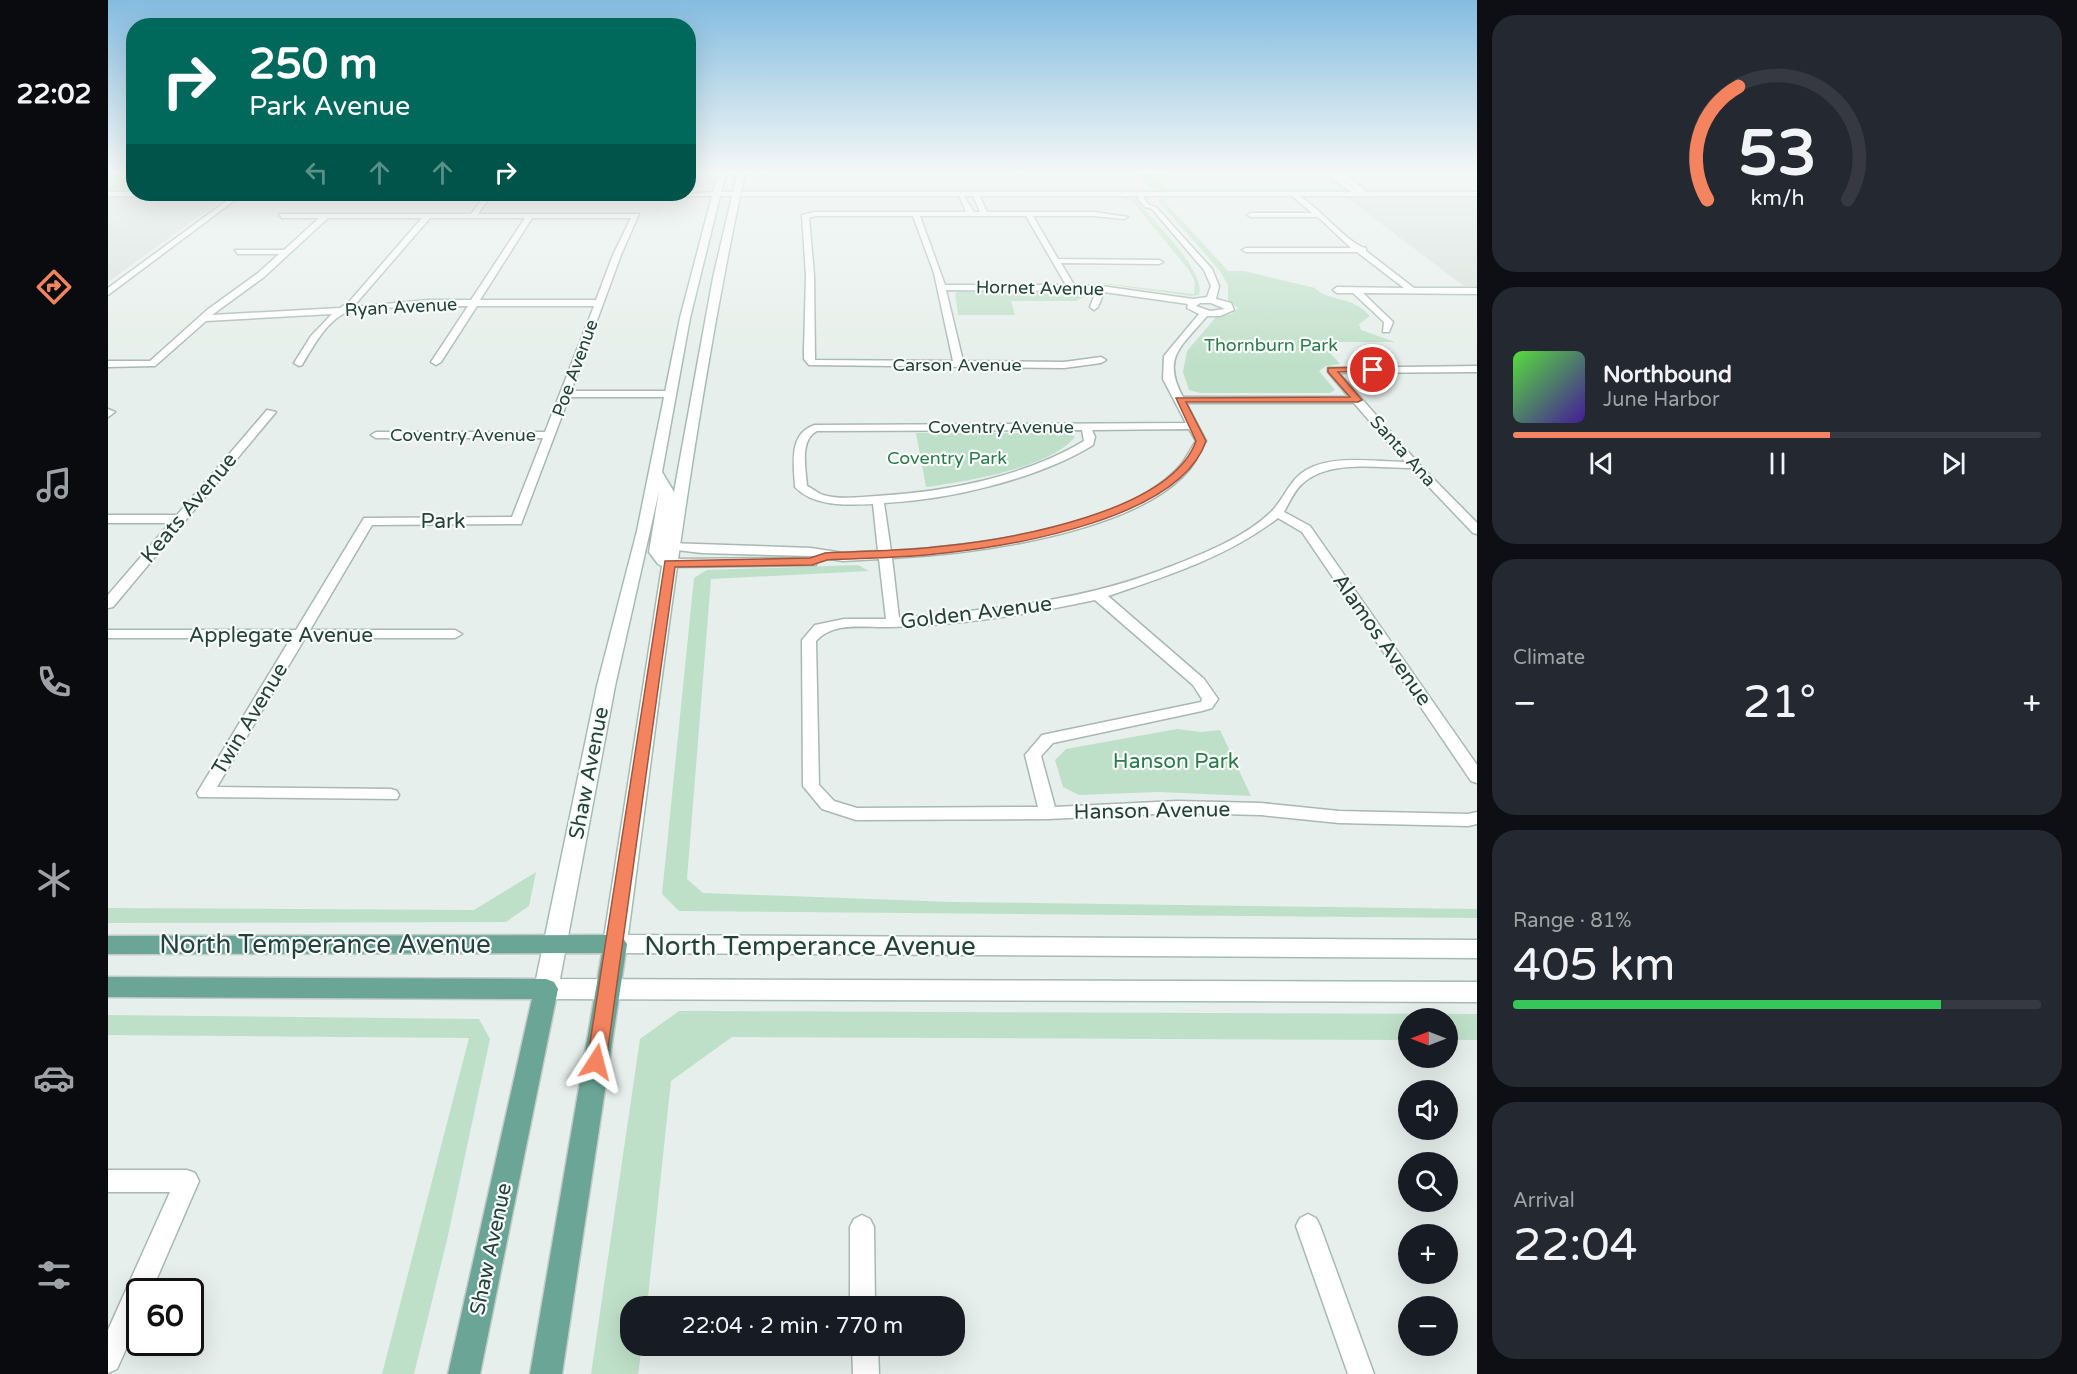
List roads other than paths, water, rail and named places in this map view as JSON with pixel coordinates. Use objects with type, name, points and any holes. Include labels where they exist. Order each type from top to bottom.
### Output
[{"type":"main road","name":"Shaw Avenue","points":[[464,1374],[546,989],[606,686],[644,531],[685,318],[705,237]]},
{"type":"main road","points":[[546,1374],[615,945],[686,455],[727,237]]},
{"type":"main road","points":[[672,391],[680,390],[685,396],[679,435],[686,455]]},
{"type":"main road","points":[[655,472],[667,492],[657,552],[663,561],[670,563]]},
{"type":"main road","name":"North Temperance Avenue","points":[[108,945],[555,944],[1477,949]]},
{"type":"main road","name":"North Temperance Avenue","points":[[108,987],[1477,992]]},
{"type":"street","points":[[108,292],[182,237]]},
{"type":"street","points":[[108,364],[152,364],[203,318],[244,289],[303,237]]},
{"type":"street","points":[[298,363],[310,344],[336,314],[352,304],[410,237]]},
{"type":"street","points":[[436,362],[516,237]]},
{"type":"street","name":"Poe Avenue","points":[[517,521],[599,303],[627,237]]},
{"type":"street","name":"Carson Avenue","points":[[804,237],[809,265],[807,318],[809,359],[812,363],[1064,365],[1101,360]]},
{"type":"street","points":[[924,237],[941,287],[959,365]]},
{"type":"street","points":[[1042,237],[1071,287]]},
{"type":"street","points":[[1180,237],[1208,269],[1215,286],[1211,300]]},
{"type":"street","points":[[1343,237],[1363,250],[1413,291]]},
{"type":"street","points":[[1246,250],[1363,250]]},
{"type":"street","points":[[238,252],[287,252]]},
{"type":"street","points":[[1056,261],[1159,262]]},
{"type":"street","name":"Hornet Avenue","points":[[941,287],[1101,289],[1140,295],[1147,299],[1192,304]]},
{"type":"street","points":[[1094,308],[1101,289]]},
{"type":"street","points":[[1336,290],[1357,292],[1477,291]]},
{"type":"street","points":[[1357,292],[1389,322],[1386,330]]},
{"type":"street","points":[[1211,300],[1228,305],[1230,310],[1224,313],[1205,313],[1192,304],[1211,300]]},
{"type":"street","name":"Ryan Avenue","points":[[203,318],[474,303],[599,303]]},
{"type":"street","points":[[672,546],[811,552],[825,556],[943,550],[1013,540],[1087,521],[1118,510],[1169,483],[1187,468],[1196,456],[1201,441],[1168,379],[1168,356],[1205,313]]},
{"type":"street","name":"Santa Ana","points":[[1477,369],[1331,370],[1414,465],[1477,530]]},
{"type":"street","points":[[567,391],[672,391]]},
{"type":"street","points":[[1180,400],[1358,400]]},
{"type":"street","name":"Keats Avenue","points":[[108,604],[271,412]]},
{"type":"street","name":"Coventry Avenue","points":[[878,499],[824,499],[809,495],[801,487],[801,438],[807,430],[825,427],[1195,426]]},
{"type":"street","points":[[893,623],[878,499],[974,487],[1034,471],[1084,448],[1090,437],[1086,427]]},
{"type":"street","name":"Coventry Avenue","points":[[376,435],[550,435]]},
{"type":"street","name":"Golden Avenue","points":[[828,805],[811,786],[809,640],[820,628],[844,623],[893,623],[1021,611],[1098,595],[1176,569],[1248,534],[1277,513],[1296,483],[1314,470],[1338,465],[1414,465]]},
{"type":"street","name":"Alamos Avenue","points":[[1277,513],[1306,529],[1477,777]]},
{"type":"street","points":[[108,519],[180,519]]},
{"type":"street","name":"Park","points":[[369,521],[517,521]]},
{"type":"street","name":"Twin Avenue","points":[[369,521],[205,793],[391,795]]},
{"type":"street","points":[[670,563],[812,562],[825,556]]},
{"type":"street","points":[[1048,813],[1033,754],[1048,739],[1197,708],[1207,705],[1210,699],[1199,682],[1098,595]]},
{"type":"street","name":"Applegate Avenue","points":[[108,634],[455,634]]},
{"type":"street","name":"Hanson Avenue","points":[[828,805],[856,814],[1048,813],[1177,807],[1261,809],[1339,817],[1468,820],[1477,818]]},
{"type":"street","points":[[108,1181],[188,1181],[108,1360]]},
{"type":"street","points":[[1308,1226],[1361,1374]]},
{"type":"street","points":[[862,1227],[864,1296]]},
{"type":"street","points":[[865,1356],[866,1374]]},
{"type":"park label","name":"Thornburn Park","points":[[1271,345]]},
{"type":"park label","name":"Coventry Park","points":[[947,458]]},
{"type":"park label","name":"Hanson Park","points":[[1176,761]]}]
